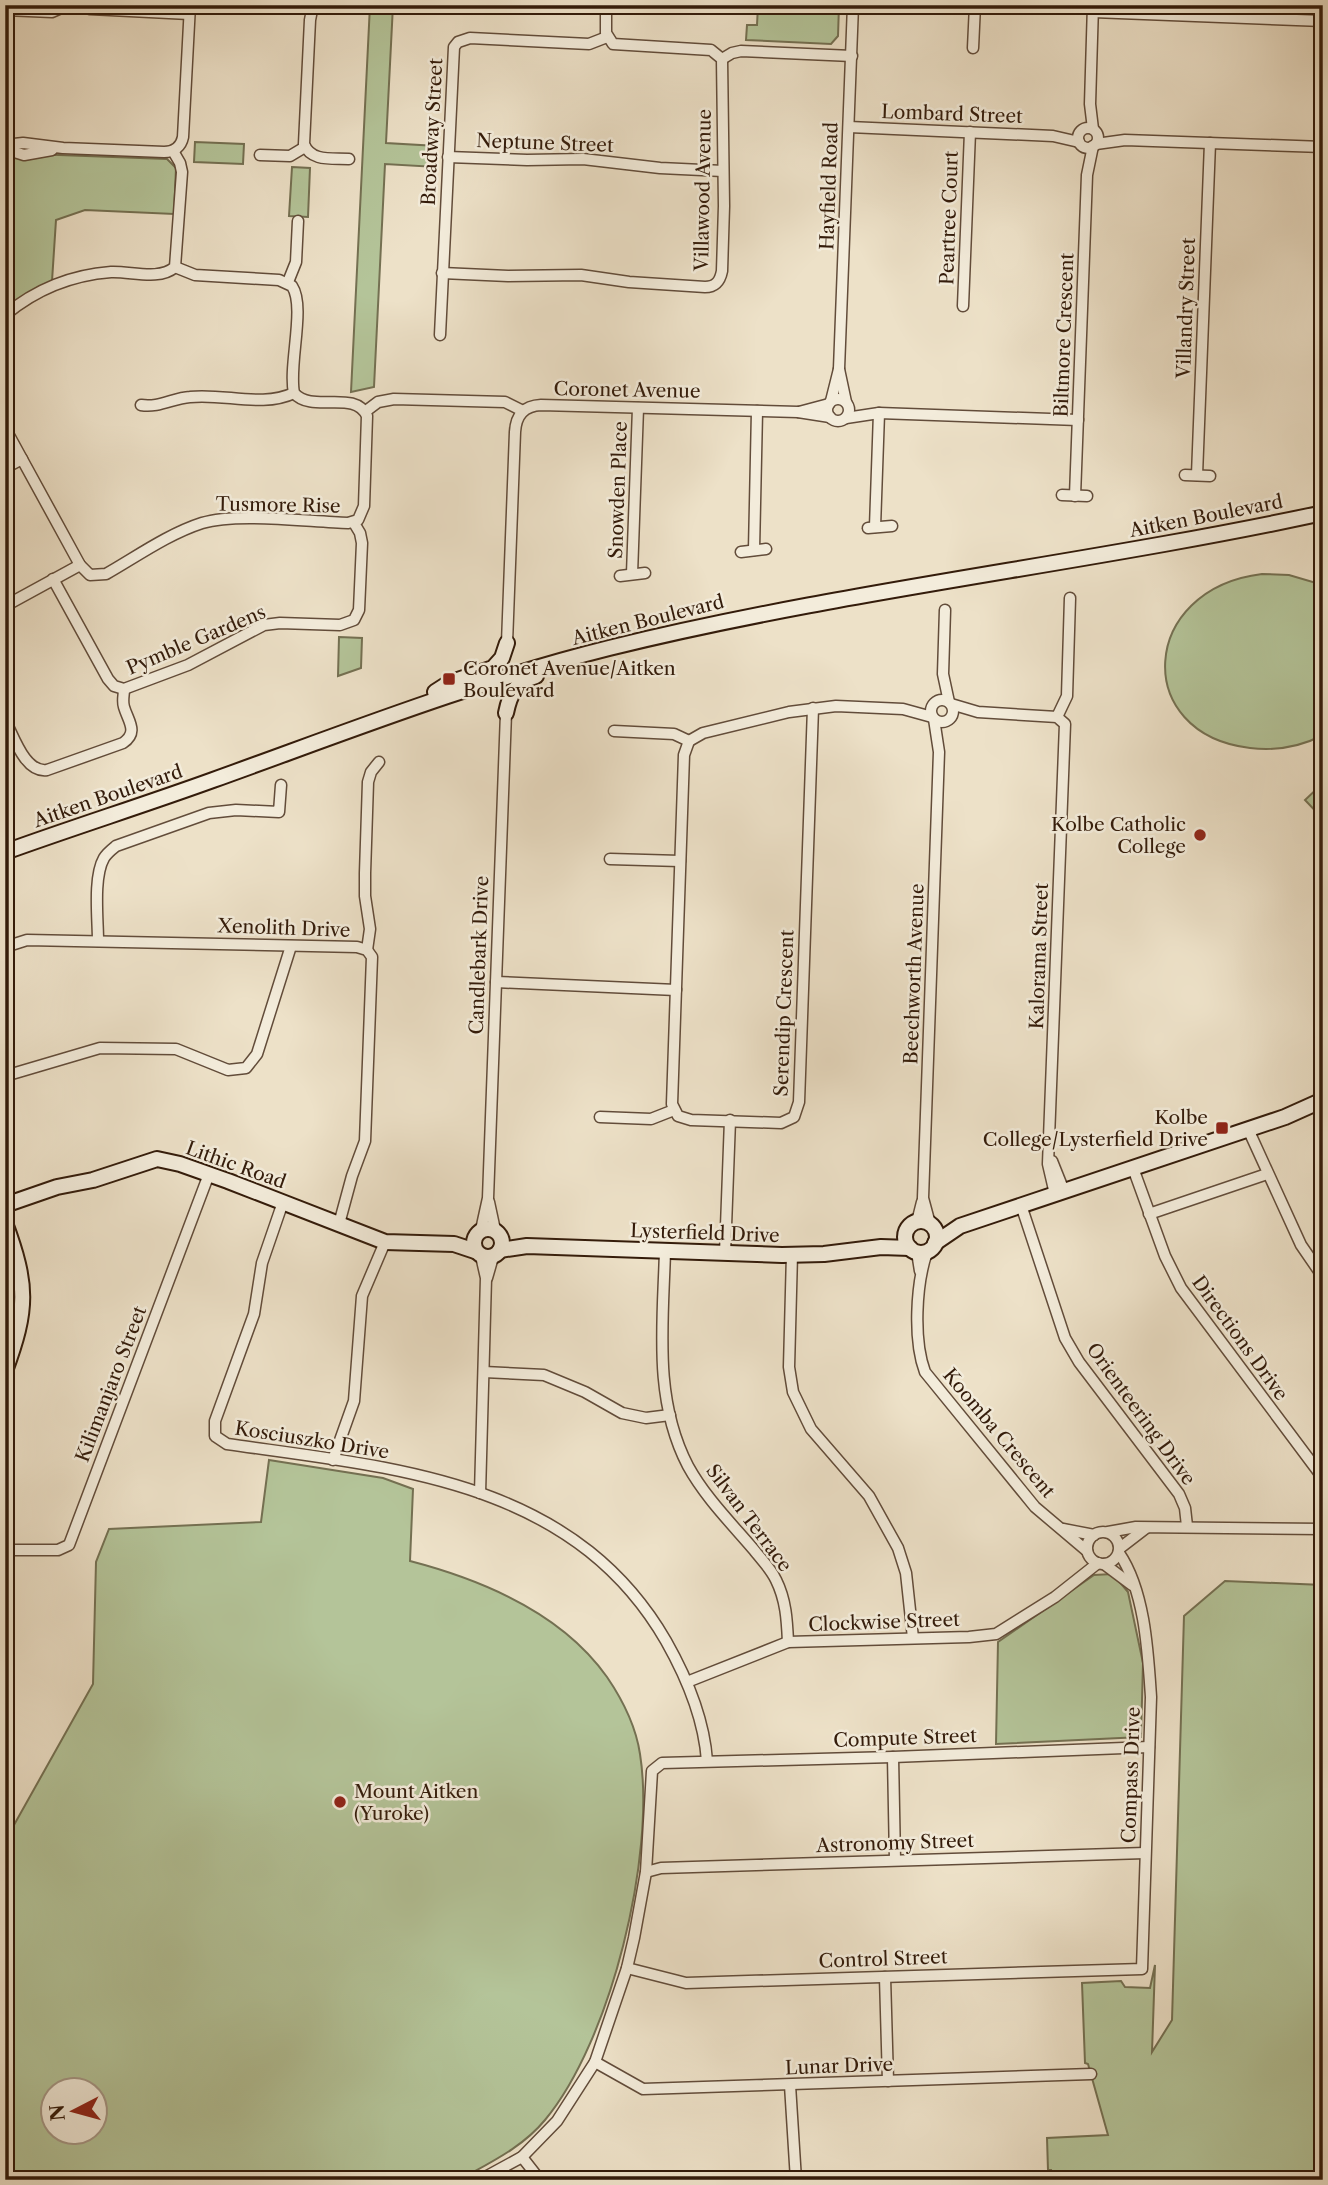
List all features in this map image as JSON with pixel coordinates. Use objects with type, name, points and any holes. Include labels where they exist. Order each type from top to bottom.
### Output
[{"type":"main road","name":"Aitken Boulevard","points":[[5,852],[212,781],[411,707],[546,665],[651,638],[796,607],[1218,535],[1323,513]]},
{"type":"main road","points":[[506,712],[513,690],[522,681],[591,661],[651,638]]},
{"type":"main road","points":[[508,643],[518,662],[530,667],[546,665]]},
{"type":"main road","points":[[411,707],[449,684],[486,673],[502,658],[508,643]]},
{"type":"main road","points":[[475,686],[488,687],[499,694],[506,712]]},
{"type":"main road","points":[[5,861],[46,837]]},
{"type":"main road","points":[[922,1249],[960,1226],[1303,1110],[1323,1100]]},
{"type":"main road","name":"Lithic Road","points":[[5,1205],[57,1187],[93,1180],[157,1159],[209,1174],[385,1242],[488,1243]]},
{"type":"main road","points":[[5,1223],[22,1275],[24,1306],[12,1329],[5,1370]]},
{"type":"main road","points":[[922,1249],[936,1234],[926,1224]]},
{"type":"main road","points":[[922,1249],[906,1241],[910,1226],[960,1226]]},
{"type":"main road","name":"Lysterfield Drive","points":[[881,1247],[906,1233]]},
{"type":"main road","name":"Lysterfield Drive","points":[[488,1243],[792,1254],[850,1252],[881,1247],[922,1249]]},
{"type":"street","points":[[5,10],[52,12],[68,5]]},
{"type":"street","points":[[5,147],[24,155],[63,148],[164,152],[173,151],[180,145],[183,137],[190,10],[90,9],[76,5]]},
{"type":"street","points":[[307,5],[310,20]]},
{"type":"street","points":[[305,148],[310,20],[313,5]]},
{"type":"street","points":[[606,5],[607,37],[616,45],[710,50],[722,59],[741,51],[852,56]]},
{"type":"street","name":"Hayfield Road","points":[[830,403],[839,369],[853,5]]},
{"type":"street","points":[[973,48],[975,5]]},
{"type":"street","points":[[1093,9],[1323,21]]},
{"type":"street","name":"Biltmore Crescent","points":[[1074,496],[1093,9]]},
{"type":"street","name":"Broadway Street","points":[[440,335],[453,54],[458,42],[470,38],[589,44],[607,37]]},
{"type":"street","name":"Villawood Avenue","points":[[442,273],[581,275],[629,282],[710,287],[719,281],[722,271],[722,59]]},
{"type":"street","name":"Lombard Street","points":[[849,127],[1323,147]]},
{"type":"street","name":"Peartree Court","points":[[963,306],[970,132]]},
{"type":"street","name":"Villandry Street","points":[[1198,475],[1210,143]]},
{"type":"street","points":[[260,155],[290,156],[305,148]]},
{"type":"street","points":[[305,148],[316,157],[348,159]]},
{"type":"street","points":[[173,151],[182,172],[175,267]]},
{"type":"street","name":"Neptune Street","points":[[448,156],[527,160],[583,159],[723,172]]},
{"type":"street","points":[[288,282],[296,262],[298,221]]},
{"type":"street","points":[[175,267],[195,275],[279,280],[288,282],[295,289],[294,393],[303,400],[354,404],[366,411],[378,402],[388,400],[496,403],[520,414],[515,432],[508,643]]},
{"type":"street","points":[[5,315],[34,295],[70,280],[111,272],[162,274],[175,267]]},
{"type":"street","name":"Hayfield Road","points":[[839,369],[846,403]]},
{"type":"street","points":[[141,405],[154,406],[180,398],[200,396],[275,400],[294,393]]},
{"type":"street","points":[[879,413],[837,399],[830,403],[827,411],[830,417],[839,421],[879,413],[1078,420]]},
{"type":"street","name":"Coronet Avenue","points":[[798,412],[830,403]]},
{"type":"street","points":[[846,403],[849,411],[846,418]]},
{"type":"street","name":"Coronet Avenue","points":[[520,414],[528,407],[541,405],[798,412],[830,417]]},
{"type":"street","name":"Snowden Place","points":[[632,574],[638,408]]},
{"type":"street","name":"Tusmore Rise","points":[[80,565],[90,575],[106,574],[190,527],[222,519],[354,523],[361,516],[364,506],[368,422],[366,411]]},
{"type":"street","points":[[754,551],[757,411]]},
{"type":"street","points":[[879,413],[871,528],[892,526]]},
{"type":"street","points":[[5,428],[80,565],[5,606]]},
{"type":"street","points":[[5,468],[22,459]]},
{"type":"street","points":[[1185,475],[1210,476]]},
{"type":"street","points":[[1062,495],[1087,496]]},
{"type":"street","name":"Pymble Gardens","points":[[53,579],[108,679],[114,686],[124,689],[188,665],[264,625],[340,625],[355,620],[359,610],[362,543],[354,523]]},
{"type":"street","points":[[741,552],[766,549]]},
{"type":"street","name":"Snowden Place","points":[[620,576],[645,573]]},
{"type":"street","points":[[903,709],[942,700],[978,712],[1058,717],[1067,696],[1070,598]]},
{"type":"street","points":[[933,718],[930,710],[943,674],[945,610]]},
{"type":"street","points":[[943,674],[953,714],[948,721]]},
{"type":"street","points":[[5,720],[29,762],[36,769],[47,770],[126,741],[132,726],[124,707],[124,689]]},
{"type":"street","points":[[600,1117],[651,1119],[674,1110],[672,1093],[684,755],[689,741],[703,733],[813,708],[836,706],[903,709],[940,722],[978,712]]},
{"type":"street","name":"Serendip Crescent","points":[[674,1110],[684,1119],[780,1123],[794,1117],[797,1111],[813,708]]},
{"type":"street","name":"Candlebark Drive","points":[[480,1493],[506,712]]},
{"type":"street","name":"Kalorama Street","points":[[1058,717],[1065,724],[1065,732],[1049,1173],[1059,1193]]},
{"type":"street","name":"Beechworth Avenue","points":[[926,1224],[923,1198],[939,751],[933,718]]},
{"type":"street","name":"Beechworth Avenue","points":[[939,751],[948,721]]},
{"type":"street","points":[[614,731],[674,734],[689,741]]},
{"type":"street","points":[[367,950],[370,929],[365,873],[369,782],[371,772],[379,762]]},
{"type":"street","points":[[98,942],[98,886],[105,855],[116,846],[209,813],[236,810],[279,812],[281,785]]},
{"type":"street","points":[[610,859],[680,861]]},
{"type":"street","name":"Xenolith Drive","points":[[5,947],[27,940],[356,947],[367,950],[372,957],[365,1141],[339,1224]]},
{"type":"street","points":[[5,1076],[100,1048],[176,1049],[228,1070],[246,1068],[257,1054],[291,946]]},
{"type":"street","points":[[496,982],[676,990]]},
{"type":"street","points":[[725,1253],[730,1120]]},
{"type":"street","points":[[1248,1129],[1301,1245],[1323,1277]]},
{"type":"street","name":"Directions Drive","points":[[1133,1168],[1165,1256],[1195,1310],[1323,1478]]},
{"type":"street","name":"Kilimanjaro Street","points":[[5,1550],[58,1550],[69,1545],[209,1174]]},
{"type":"street","points":[[1149,1214],[1267,1174]]},
{"type":"street","name":"Kosciuszko Drive","points":[[283,1202],[262,1263],[254,1314],[215,1421],[215,1436],[227,1444],[385,1469],[480,1493],[540,1518],[591,1552],[642,1605],[660,1631],[687,1682],[702,1728],[707,1761]]},
{"type":"street","name":"Orienteering Drive","points":[[1021,1205],[1065,1338],[1079,1362],[1179,1494],[1185,1508],[1186,1526]]},
{"type":"street","points":[[333,1460],[354,1401],[362,1296],[385,1242]]},
{"type":"street","name":"Koomba Crescent","points":[[922,1249],[918,1335],[925,1372],[1035,1507],[1088,1552]]},
{"type":"street","name":"Silvan Terrace","points":[[664,1251],[662,1360],[670,1415],[688,1465],[699,1482],[775,1577],[785,1605],[788,1642]]},
{"type":"street","points":[[792,1254],[789,1367],[793,1392],[811,1429],[869,1496],[898,1548],[906,1573],[913,1639]]},
{"type":"street","points":[[484,1372],[544,1375],[567,1383],[631,1416],[646,1418],[670,1415]]},
{"type":"street","points":[[1074,1583],[1088,1552],[1090,1539],[1102,1531],[1186,1526],[1323,1529]]},
{"type":"street","points":[[1059,1528],[1094,1535]]},
{"type":"street","points":[[1101,1564],[1110,1563],[1119,1551],[1146,1528]]},
{"type":"street","points":[[1108,1532],[1118,1541],[1119,1551]]},
{"type":"street","name":"Compass Drive","points":[[1119,1551],[1138,1596],[1149,1663],[1151,1697],[1142,1969]]},
{"type":"street","points":[[1088,1552],[1133,1585]]},
{"type":"street","name":"Clockwise Street","points":[[687,1682],[788,1642],[996,1634],[1101,1564]]},
{"type":"street","name":"Compute Street","points":[[646,1872],[652,1771],[662,1763],[1149,1747]]},
{"type":"street","points":[[893,1757],[895,1860]]},
{"type":"street","name":"Astronomy Street","points":[[646,1872],[662,1868],[1145,1853]]},
{"type":"street","points":[[480,2180],[522,2157],[557,2121],[595,2062],[627,1968],[646,1872]]},
{"type":"street","name":"Control Street","points":[[627,1968],[686,1983],[1142,1969]]},
{"type":"street","points":[[885,1977],[888,2081]]},
{"type":"street","name":"Lunar Drive","points":[[595,2062],[643,2089],[1091,2074]]},
{"type":"street","points":[[790,2085],[796,2180]]},
{"type":"street","points":[[522,2157],[540,2180]]},
{"type":"green space","points":[[370,5],[393,5],[386,143],[437,146],[436,167],[385,164],[374,387],[351,392]]},
{"type":"green space","points":[[758,5],[839,5],[838,36],[831,44],[746,40],[747,25],[757,25]]},
{"type":"green space","points":[[195,142],[244,144],[243,164],[194,162]]},
{"type":"green space","points":[[5,153],[167,159],[176,168],[174,214],[85,210],[56,220],[52,281],[5,308]]},
{"type":"green space","points":[[292,167],[310,168],[308,217],[289,216]]},
{"type":"green space","points":[[1262,574],[1289,575],[1323,585],[1323,735],[1305,743],[1269,749],[1250,748],[1211,737],[1184,717],[1169,691],[1165,661],[1173,632],[1192,606],[1221,585]]},
{"type":"green space","points":[[339,637],[362,638],[361,668],[338,676]]},
{"type":"green space","points":[[1323,784],[1323,819],[1305,800]]},
{"type":"green space","points":[[269,1460],[383,1478],[413,1489],[410,1561],[493,1589],[544,1617],[589,1654],[613,1686],[632,1724],[638,1744],[643,1795],[641,1843],[623,1945],[590,2044],[569,2086],[536,2130],[505,2154],[459,2180],[5,2180],[5,1841],[93,1684],[96,1562],[109,1529],[261,1522]]},
{"type":"green space","points":[[1113,1574],[1128,1592],[1143,1663],[1141,1737],[996,1744],[998,1642],[1094,1575]]},
{"type":"green space","points":[[1225,1581],[1323,1585],[1323,2180],[1051,2180],[1047,2138],[1108,2135],[1088,2064],[1085,2063],[1082,1983],[1121,1981],[1125,1987],[1150,1988],[1155,1965],[1152,2052],[1172,2020],[1184,1616]]},
{"type":"place","name":"Coronet Avenue/Aitken Boulevard","points":[[449,679]]},
{"type":"place","name":"Kolbe Catholic College","points":[[1200,835]]},
{"type":"place","name":"Kolbe College/Lysterfield Drive","points":[[1222,1128]]},
{"type":"place","name":"Mount Aitken (Yuroke)","points":[[340,1802]]}]
